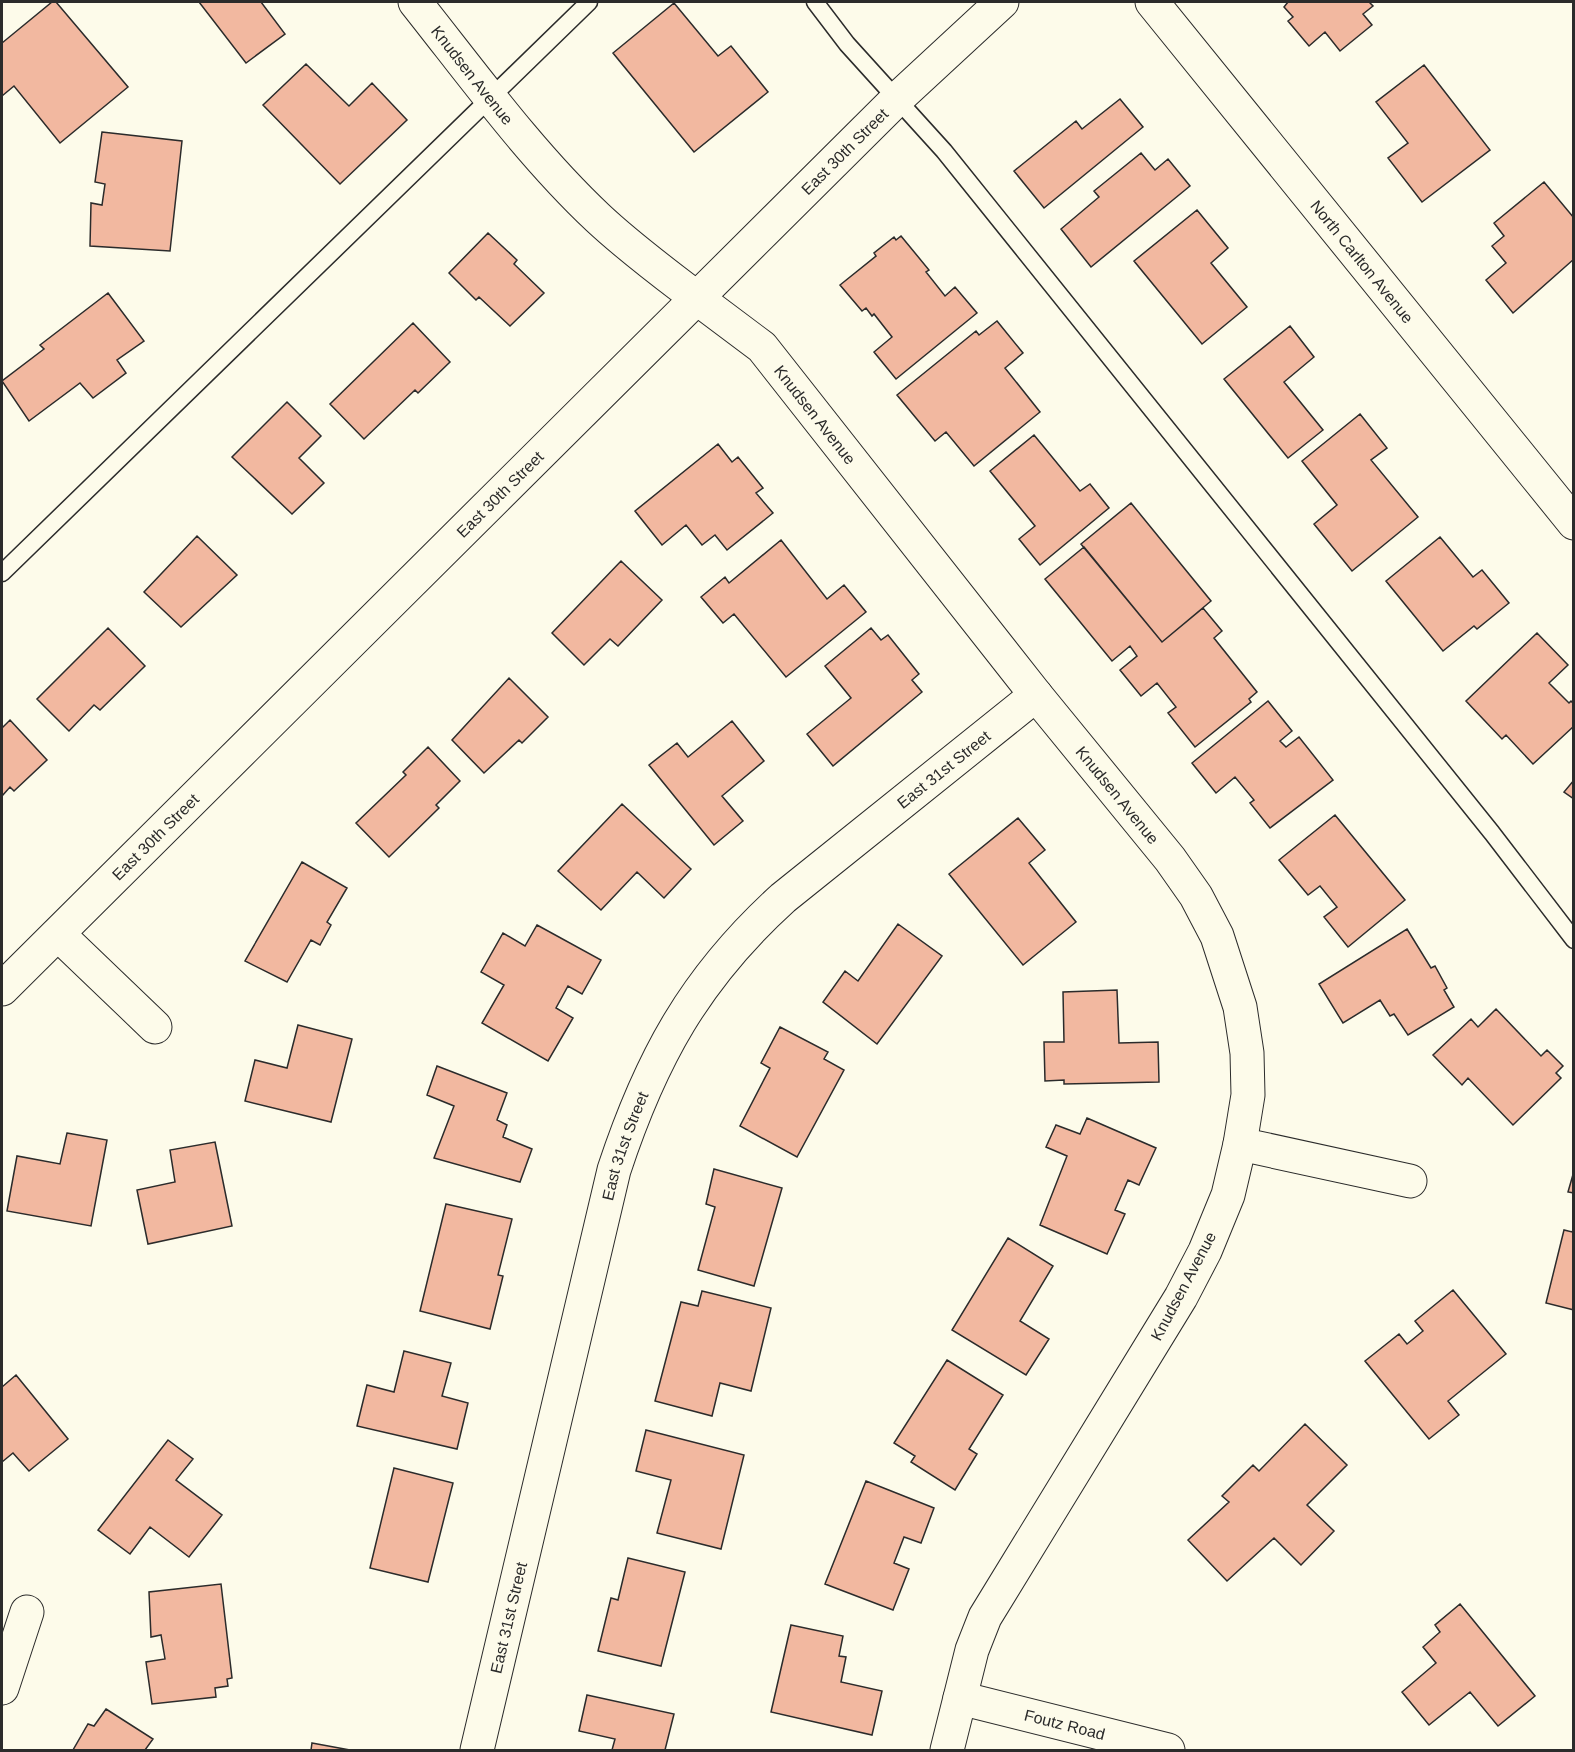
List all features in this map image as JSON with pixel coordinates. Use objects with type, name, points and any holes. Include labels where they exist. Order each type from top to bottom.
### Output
[{"type":"street","name":"Knudsen Avenue","points":[[415,2],[554,172],[598,218],[638,254],[762,347],[1170,860],[1196,896],[1217,936],[1239,1007],[1247,1053],[1248,1095],[1228,1195],[1205,1251],[1181,1297],[985,1617],[972,1650],[947,1750]]},
{"type":"street","name":"East 30th Street","points":[[2,990],[896,100],[1002,2]]},
{"type":"street","name":"North Carlton Avenue","points":[[1152,2],[1574,523]]},
{"type":"street","name":"East 31st Street","points":[[477,1750],[614,1170],[633,1111],[651,1071],[678,1022],[711,973],[744,934],[783,898],[1036,694]]},
{"type":"street","points":[[58,934],[154,1027]]},
{"type":"street","points":[[1240,1144],[1410,1181]]},
{"type":"street","points":[[2,1688],[27,1612]]},
{"type":"street","name":"Foutz Road","points":[[960,1698],[1168,1750]]},
{"type":"lane","points":[[2,573],[490,96],[590,2]]},
{"type":"lane","points":[[814,2],[847,44],[944,151],[1492,833],[1574,940]]},
{"type":"building","points":[[52,2],[56,2],[128,87],[60,143],[14,86],[2,96],[2,43]]},
{"type":"building","points":[[199,2],[261,2],[285,34],[246,63]]},
{"type":"building","points":[[1288,2],[1369,2],[1373,6],[1363,14],[1372,25],[1340,51],[1325,32],[1309,46],[1288,21],[1293,17],[1284,7]]},
{"type":"building","points":[[674,3],[718,56],[731,46],[768,92],[694,152],[613,53]]},
{"type":"building","points":[[306,64],[349,106],[372,83],[407,120],[340,184],[263,105]]},
{"type":"building","points":[[1424,65],[1490,150],[1422,202],[1388,158],[1408,143],[1376,102]]},
{"type":"building","points":[[1120,99],[1143,127],[1044,208],[1014,171],[1076,121],[1082,129]]},
{"type":"building","points":[[102,132],[182,141],[170,251],[90,246],[91,203],[102,205],[105,184],[95,182]]},
{"type":"building","points":[[1141,153],[1155,170],[1168,159],[1190,186],[1091,267],[1061,229],[1099,197],[1094,191]]},
{"type":"building","points":[[1544,182],[1574,218],[1574,259],[1513,313],[1486,280],[1506,263],[1492,246],[1504,236],[1494,223]]},
{"type":"building","points":[[1197,210],[1228,248],[1211,263],[1247,307],[1202,344],[1134,261]]},
{"type":"building","points":[[488,233],[517,260],[514,264],[544,293],[510,326],[479,297],[476,300],[449,273]]},
{"type":"building","points":[[901,236],[929,270],[926,272],[945,296],[955,287],[977,313],[896,379],[874,352],[892,337],[874,314],[872,316],[866,308],[862,311],[840,285],[876,256],[874,253],[894,237],[896,240]]},
{"type":"building","points":[[108,293],[144,341],[117,360],[126,373],[93,398],[80,383],[29,421],[2,381],[44,349],[40,345]]},
{"type":"building","points":[[997,321],[1023,353],[1005,368],[1040,412],[974,466],[946,432],[935,441],[897,395],[976,331],[979,335]]},
{"type":"building","points":[[413,323],[450,362],[418,393],[415,390],[364,439],[330,404]]},
{"type":"building","points":[[1290,326],[1314,357],[1284,382],[1323,430],[1288,458],[1224,379]]},
{"type":"building","points":[[287,402],[321,436],[299,458],[324,483],[292,514],[232,457]]},
{"type":"building","points":[[1360,414],[1387,448],[1371,460],[1418,517],[1352,571],[1314,524],[1337,505],[1302,461]]},
{"type":"building","points":[[1034,435],[1080,491],[1090,484],[1109,508],[1040,565],[1019,539],[1035,526],[990,471]]},
{"type":"building","points":[[718,444],[732,462],[738,457],[763,488],[756,493],[773,513],[727,550],[715,535],[702,545],[686,525],[662,545],[635,511]]},
{"type":"building","points":[[1131,503],[1211,601],[1162,642],[1081,544]]},
{"type":"building","points":[[197,536],[237,575],[181,627],[144,592]]},
{"type":"building","points":[[1440,537],[1473,577],[1482,570],[1509,603],[1477,629],[1474,626],[1443,651],[1386,581]]},
{"type":"building","points":[[781,540],[827,599],[844,585],[866,612],[786,677],[734,614],[723,623],[701,597],[725,577],[729,583]]},
{"type":"building","points":[[1084,547],[1162,642],[1203,608],[1222,631],[1214,638],[1257,692],[1249,699],[1251,702],[1195,747],[1168,713],[1176,707],[1157,683],[1141,696],[1120,670],[1137,656],[1130,646],[1112,661],[1045,579]]},
{"type":"building","points":[[621,561],[662,600],[618,646],[610,639],[584,665],[552,633]]},
{"type":"building","points":[[108,628],[145,666],[100,710],[94,705],[69,731],[37,699]]},
{"type":"building","points":[[871,628],[881,640],[888,635],[919,674],[912,680],[922,692],[833,766],[807,734],[851,698],[825,666]]},
{"type":"building","points":[[1537,633],[1568,665],[1549,683],[1569,703],[1571,701],[1574,704],[1574,726],[1533,764],[1506,735],[1502,739],[1466,701]]},
{"type":"building","points":[[509,678],[548,717],[522,743],[519,740],[484,773],[452,740]]},
{"type":"building","points":[[1268,701],[1292,731],[1280,741],[1286,747],[1299,737],[1333,780],[1270,828],[1250,803],[1254,800],[1235,777],[1216,793],[1192,763]]},
{"type":"building","points":[[10,720],[47,760],[14,791],[10,787],[2,796],[2,728]]},
{"type":"building","points":[[732,721],[764,761],[722,796],[743,821],[714,845],[649,765],[677,743],[688,757]]},
{"type":"building","points":[[428,747],[460,781],[436,805],[439,808],[389,857],[356,823],[406,775],[403,772]]},
{"type":"building","points":[[1574,780],[1574,799],[1564,792]]},
{"type":"building","points":[[622,804],[691,869],[664,898],[637,872],[601,910],[558,871]]},
{"type":"building","points":[[1335,815],[1405,900],[1348,947],[1324,917],[1337,907],[1320,886],[1308,895],[1279,860]]},
{"type":"building","points":[[1018,818],[1045,850],[1029,863],[1076,922],[1023,965],[949,874]]},
{"type":"building","points":[[302,862],[347,888],[327,922],[331,925],[320,945],[311,940],[287,982],[245,961]]},
{"type":"building","points":[[898,924],[942,956],[877,1044],[823,1002],[845,971],[858,981]]},
{"type":"building","points":[[537,925],[601,960],[582,994],[568,986],[556,1008],[573,1018],[548,1061],[482,1023],[504,985],[481,972],[503,933],[525,946]]},
{"type":"building","points":[[1407,929],[1431,968],[1435,966],[1447,988],[1444,990],[1454,1007],[1408,1035],[1394,1014],[1390,1016],[1380,1000],[1343,1023],[1319,984]]},
{"type":"building","points":[[1117,990],[1119,1043],[1158,1042],[1159,1082],[1064,1084],[1064,1080],[1045,1081],[1044,1042],[1064,1042],[1063,992]]},
{"type":"building","points":[[1496,1009],[1541,1056],[1547,1050],[1563,1066],[1556,1073],[1561,1078],[1513,1125],[1468,1078],[1462,1085],[1433,1055],[1471,1019],[1478,1027]]},
{"type":"building","points":[[298,1025],[352,1039],[331,1122],[245,1101],[255,1060],[287,1068]]},
{"type":"building","points":[[780,1027],[828,1052],[824,1059],[844,1070],[797,1157],[740,1126],[770,1068],[761,1063]]},
{"type":"building","points":[[437,1066],[507,1093],[497,1120],[507,1125],[503,1137],[532,1149],[520,1182],[434,1158],[454,1106],[427,1095]]},
{"type":"building","points":[[1087,1118],[1156,1148],[1139,1185],[1128,1180],[1115,1210],[1125,1214],[1107,1254],[1040,1225],[1067,1156],[1046,1147],[1056,1125],[1080,1134]]},
{"type":"building","points":[[67,1133],[107,1140],[91,1226],[7,1211],[17,1156],[60,1164]]},
{"type":"building","points":[[215,1142],[232,1226],[148,1244],[137,1190],[175,1182],[170,1150]]},
{"type":"building","points":[[714,1169],[782,1188],[754,1286],[698,1270],[715,1207],[706,1204]]},
{"type":"building","points":[[1574,1171],[1574,1193],[1568,1192]]},
{"type":"building","points":[[446,1204],[512,1219],[498,1275],[503,1276],[490,1329],[420,1311]]},
{"type":"building","points":[[1574,1228],[1574,1310],[1546,1303],[1564,1230],[1572,1232]]},
{"type":"building","points":[[1008,1238],[1053,1266],[1020,1321],[1049,1339],[1026,1375],[952,1330]]},
{"type":"building","points":[[1453,1290],[1506,1354],[1448,1401],[1459,1415],[1429,1439],[1365,1361],[1399,1334],[1407,1344],[1423,1331],[1415,1321]]},
{"type":"building","points":[[702,1291],[771,1308],[751,1391],[720,1383],[712,1416],[655,1401],[681,1302],[698,1306]]},
{"type":"building","points":[[404,1351],[451,1363],[442,1396],[468,1403],[457,1449],[357,1426],[367,1385],[394,1392]]},
{"type":"building","points":[[947,1360],[1003,1395],[969,1449],[977,1454],[955,1490],[911,1462],[915,1456],[894,1443]]},
{"type":"building","points":[[16,1375],[68,1439],[29,1471],[13,1453],[2,1462],[2,1387]]},
{"type":"building","points":[[1305,1424],[1347,1465],[1307,1505],[1334,1531],[1301,1565],[1274,1538],[1227,1581],[1188,1540],[1229,1502],[1222,1496],[1253,1465],[1259,1471]]},
{"type":"building","points":[[646,1430],[744,1455],[721,1549],[657,1533],[671,1480],[636,1471]]},
{"type":"building","points":[[168,1440],[193,1459],[176,1480],[222,1515],[189,1557],[150,1527],[130,1554],[98,1530]]},
{"type":"building","points":[[394,1468],[453,1483],[428,1582],[370,1568]]},
{"type":"building","points":[[866,1481],[934,1508],[921,1543],[904,1537],[894,1563],[909,1569],[893,1610],[825,1584]]},
{"type":"building","points":[[628,1558],[685,1572],[661,1666],[598,1651],[611,1598],[618,1600]]},
{"type":"building","points":[[221,1584],[232,1678],[227,1679],[228,1686],[215,1688],[216,1697],[152,1704],[146,1662],[165,1659],[161,1635],[151,1637],[149,1592]]},
{"type":"building","points":[[1460,1604],[1535,1696],[1498,1726],[1470,1692],[1429,1725],[1402,1692],[1436,1663],[1423,1647],[1440,1632],[1435,1625]]},
{"type":"building","points":[[791,1625],[843,1636],[839,1656],[846,1657],[841,1682],[882,1691],[872,1735],[771,1712]]},
{"type":"building","points":[[587,1695],[674,1714],[665,1750],[612,1750],[615,1739],[579,1731]]},
{"type":"building","points":[[106,1709],[153,1739],[145,1750],[73,1750],[88,1724],[94,1726]]},
{"type":"building","points":[[312,1743],[350,1750],[311,1750]]}]
